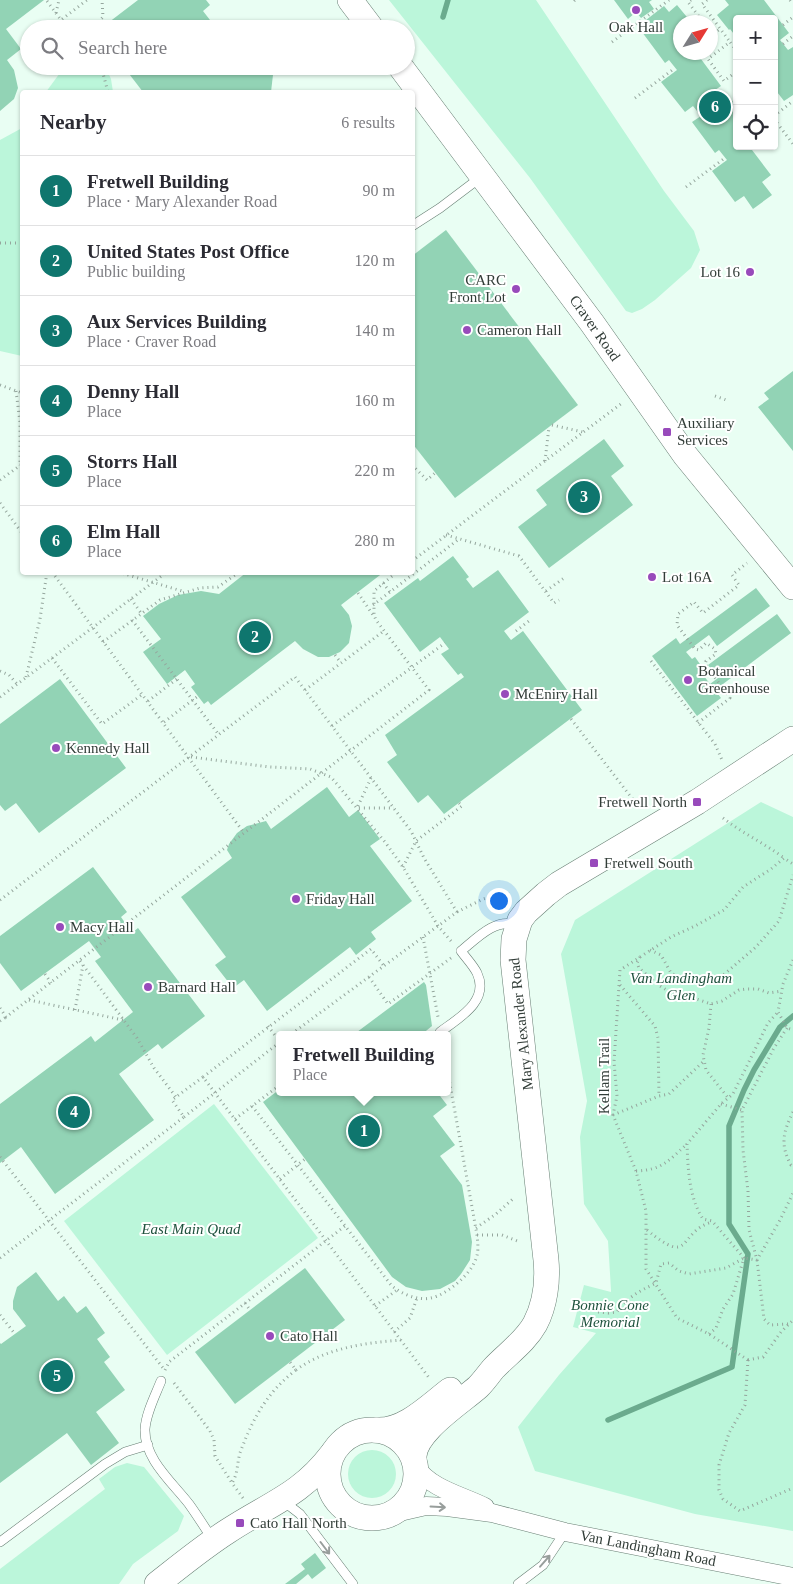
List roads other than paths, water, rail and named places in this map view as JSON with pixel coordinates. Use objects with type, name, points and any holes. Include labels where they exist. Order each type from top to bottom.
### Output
[{"type":"street","points":[[350,0],[365,20]]},
{"type":"street","name":"Craver Road","points":[[407,75],[592,323],[684,455],[793,587]]},
{"type":"street","name":"Mary Alexander Road","points":[[279,1502],[292,1499],[316,1499],[336,1504],[369,1518],[391,1514],[403,1506],[411,1495],[416,1481],[416,1448],[436,1422],[479,1386],[521,1342],[536,1323],[543,1299],[547,1273],[513,960],[514,939],[518,926],[526,912],[559,884],[690,807],[793,739]]},
{"type":"street","name":"Mary Alexander Road","points":[[157,1584],[214,1541],[279,1502],[315,1475],[337,1447],[348,1437],[361,1431],[389,1430],[400,1426],[464,1379],[487,1368],[507,1355]]},
{"type":"street","points":[[376,1430],[390,1434],[402,1441],[415,1463]]},
{"type":"street","points":[[337,1447],[330,1460],[329,1482],[334,1495],[349,1511]]},
{"type":"street","name":"Van Landingham Road","points":[[415,1463],[423,1475],[439,1487],[503,1515]]},
{"type":"street","name":"Van Landingham Road","points":[[391,1514],[417,1507],[435,1506],[503,1515],[565,1532],[793,1576]]},
{"type":"lane","points":[[415,224],[440,208],[482,176]]},
{"type":"lane","points":[[441,1031],[472,1007],[479,994],[480,987],[477,974],[461,950],[495,926],[504,923],[518,926]]},
{"type":"lane","points":[[161,1381],[145,1428],[148,1445],[156,1463],[189,1504],[214,1541]]},
{"type":"lane","points":[[0,1542],[105,1464],[125,1452],[148,1445]]},
{"type":"lane","points":[[279,1502],[300,1514],[353,1584]]},
{"type":"lane","points":[[518,1584],[543,1565],[565,1532]]},
{"type":"waterway","points":[[443,17],[448,0]]},
{"type":"waterway","points":[[608,1420],[732,1367],[748,1254],[729,1224],[729,1126],[754,1070],[780,1027],[793,1016]]},
{"type":"place","name":"Oak Hall","points":[[636,10]]},
{"type":"place","name":"Elm Hall","points":[[715,107]]},
{"type":"place","name":"Lot 16","points":[[750,272]]},
{"type":"place","name":"CARC Front Lot","points":[[516,289]]},
{"type":"place","name":"Cameron Hall","points":[[467,330]]},
{"type":"place","name":"Auxiliary Services","points":[[667,432]]},
{"type":"place","name":"Aux Services Building","points":[[584,497]]},
{"type":"place","name":"Lot 16A","points":[[652,577]]},
{"type":"place","name":"United States Post Office","points":[[255,637]]},
{"type":"place","name":"Botanical Greenhouse","points":[[688,680]]},
{"type":"place","name":"McEniry Hall","points":[[505,694]]},
{"type":"place","name":"Kennedy Hall","points":[[56,748]]},
{"type":"place","name":"Fretwell North","points":[[697,802]]},
{"type":"place","name":"Fretwell South","points":[[594,863]]},
{"type":"place","name":"Friday Hall","points":[[296,899]]},
{"type":"place","name":"Macy Hall","points":[[60,927]]},
{"type":"place","name":"Barnard Hall","points":[[148,987]]},
{"type":"place","name":"Denny Hall","points":[[74,1112]]},
{"type":"place","name":"Fretwell Building","points":[[364,1131]]},
{"type":"place","name":"Cato Hall","points":[[270,1336]]},
{"type":"place","name":"Storrs Hall","points":[[57,1376]]},
{"type":"place","name":"Cato Hall North","points":[[240,1523]]},
{"type":"park label","name":"Van Landingham Glen","points":[[681,986]]},
{"type":"park label","name":"East Main Quad","points":[[191,1229]]},
{"type":"park label","name":"Bonnie Cone Memorial","points":[[610,1314]]}]
